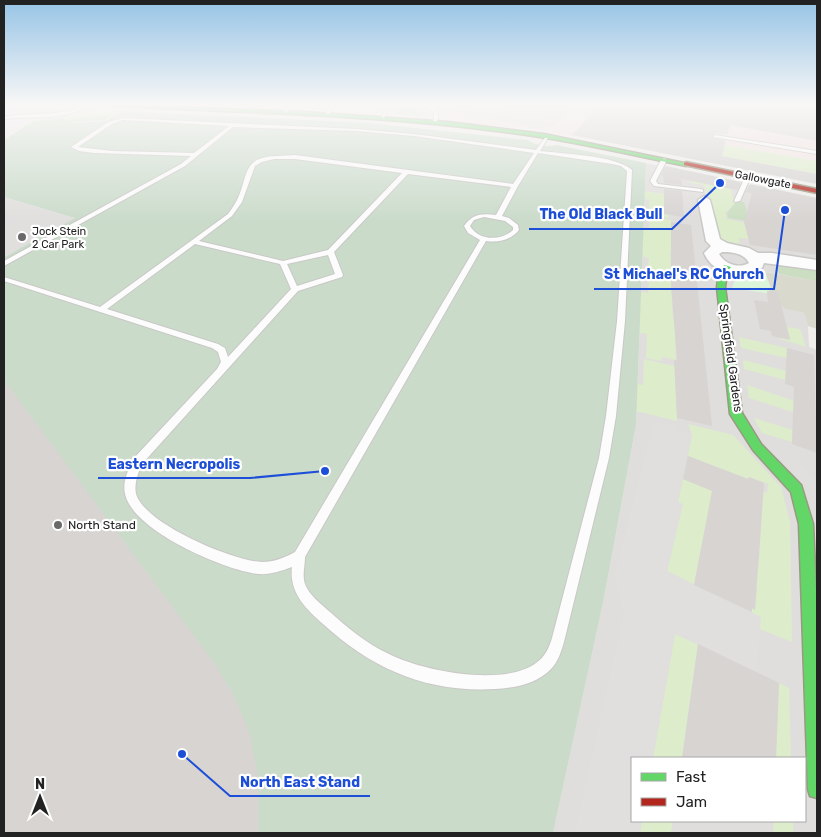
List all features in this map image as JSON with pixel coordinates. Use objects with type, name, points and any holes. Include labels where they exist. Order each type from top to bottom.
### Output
[{"type":"street","name":"Gallowgate","points":[[586,144],[817,190]]},
{"type":"street","points":[[702,196],[713,241],[724,247],[740,250],[754,258],[772,258],[817,265]]},
{"type":"street","points":[[724,247],[713,250],[712,256],[714,260],[726,267],[742,270],[754,268],[757,261],[754,258]]},
{"type":"street","name":"Springfield Gardens","points":[[726,267],[720,287],[736,414],[757,446],[797,489],[806,524],[817,789]]},
{"type":"lane","points":[[78,144],[74,147],[80,150],[100,152],[197,155]]},
{"type":"lane","points":[[4,264],[183,165],[210,144]]},
{"type":"lane","points":[[299,556],[298,581],[309,602],[338,630],[361,647],[412,673],[457,683],[487,683],[512,680],[531,674],[546,664],[555,648],[604,458],[611,416],[622,321],[631,175],[627,168],[614,162],[482,144]]},
{"type":"lane","points":[[500,216],[515,186],[541,144]]},
{"type":"lane","points":[[763,144],[817,153]]},
{"type":"lane","points":[[101,310],[195,242],[236,209],[242,196],[249,169],[256,161],[295,157],[515,186]]},
{"type":"lane","points":[[664,160],[653,181],[656,185],[702,196]]},
{"type":"lane","points":[[195,242],[283,263],[330,252],[406,172]]},
{"type":"lane","points":[[737,201],[748,176]]},
{"type":"lane","points":[[484,215],[500,216],[516,226],[514,234],[501,239],[484,239],[468,230],[468,222],[484,215]]},
{"type":"lane","points":[[330,252],[339,275],[295,289],[138,461],[132,474],[130,486],[132,498],[138,509],[148,518],[220,559],[260,568],[284,566],[299,556],[484,239]]},
{"type":"lane","points":[[283,263],[295,289]]},
{"type":"lane","points":[[4,279],[215,346],[222,350],[225,356],[225,362],[220,371]]},
{"type":"shaded area","points":[[617,144],[712,144],[704,160]]},
{"type":"shaded area","points":[[718,144],[817,144],[817,161]]},
{"type":"shaded area","points":[[646,163],[802,196],[817,237],[817,281],[766,272],[785,309],[804,313],[808,326],[809,347],[817,350],[817,833],[553,833],[603,603],[636,425]]},
{"type":"shaded area","points":[[645,177],[658,179],[658,181],[664,184],[675,186],[674,182],[704,186],[706,195],[699,194],[699,199],[645,191]]},
{"type":"shaded area","name":"Jock Stein 2 Car Park","points":[[4,197],[75,218],[4,257]]},
{"type":"shaded area","points":[[765,272],[817,281],[817,329],[808,326],[804,313],[785,309],[775,298]]},
{"type":"shaded area","points":[[654,421],[675,426],[675,430],[692,435],[677,501],[683,504],[667,571],[761,617],[757,672],[675,634],[653,757],[631,757],[631,822],[642,822],[640,833],[575,833],[624,613],[614,577]]},
{"type":"shaded area","points":[[780,457],[799,462],[817,484],[817,512],[809,490]]},
{"type":"green space","points":[[4,144],[538,144],[557,145],[646,163],[636,425],[603,603],[553,833],[256,833],[4,443],[4,257],[74,218],[4,197]]},
{"type":"green space","points":[[711,144],[718,144],[817,161],[817,174],[707,153]]},
{"type":"green space","points":[[685,178],[731,189],[734,200],[737,201],[725,213],[727,219],[817,237],[817,245],[748,235],[749,239],[739,238],[740,246],[718,244],[711,198],[707,198],[704,185],[691,183]]},
{"type":"green space","points":[[645,191],[672,195],[664,197],[664,213],[669,214],[669,218],[649,215],[649,200],[645,199]]},
{"type":"green space","points":[[737,201],[744,202],[749,221],[728,218],[727,213]]},
{"type":"green space","points":[[650,216],[671,220],[672,243],[679,252],[670,251],[672,275],[678,279],[647,274],[649,258],[642,256],[643,228],[649,228]]},
{"type":"green space","points":[[776,264],[817,270],[817,281],[779,274]]},
{"type":"green space","points":[[765,272],[773,294],[732,288],[737,274]]},
{"type":"green space","points":[[649,275],[678,281],[671,285],[673,319],[689,322],[675,326],[676,360],[662,357],[661,361],[646,358],[647,334],[639,333],[641,292],[648,293]]},
{"type":"green space","points":[[787,327],[800,329],[806,347],[780,339],[780,333]]},
{"type":"green space","points":[[739,337],[787,348],[787,358],[741,348]]},
{"type":"green space","points":[[644,359],[679,367],[675,374],[677,421],[636,411],[637,384],[643,385]]},
{"type":"green space","points":[[743,360],[786,371],[786,380],[744,369]]},
{"type":"green space","points":[[747,385],[794,401],[793,412],[749,398]]},
{"type":"green space","points":[[754,418],[793,430],[792,442],[762,433]]},
{"type":"green space","points":[[688,424],[733,435],[781,487],[790,522],[792,642],[750,625],[752,608],[755,609],[757,587],[755,586],[759,561],[763,492],[767,493],[768,484],[749,477],[748,479],[688,456],[692,435]]},
{"type":"green space","points":[[683,479],[713,491],[694,585],[667,571],[676,534],[678,502]]},
{"type":"green space","points":[[675,634],[698,644],[682,757],[653,757]]},
{"type":"green space","points":[[779,683],[789,688],[791,757],[776,757]]},
{"type":"green space","points":[[642,822],[673,822],[671,833],[640,833]]},
{"type":"green space","points":[[774,822],[793,822],[793,833],[773,833]]},
{"type":"building","points":[[617,144],[725,144],[722,156],[817,174],[817,184]]},
{"type":"building","points":[[666,166],[741,182],[737,190],[681,179],[682,185],[664,183],[663,176],[661,175]]},
{"type":"building","points":[[750,184],[817,198],[817,255],[750,245],[744,222],[752,193],[746,192]]},
{"type":"building","points":[[664,189],[682,191],[684,217],[664,214]]},
{"type":"building","points":[[671,222],[691,225],[712,426],[677,418],[674,360],[677,360],[671,284]]},
{"type":"building","points":[[777,289],[790,340],[772,336],[771,331],[760,329],[754,300],[768,302],[767,291]]},
{"type":"building","points":[[787,348],[814,355],[817,453],[792,444],[794,387],[785,384]]},
{"type":"building","name":"North Stand","points":[[4,380],[215,664],[233,694],[249,731],[258,776],[259,833],[4,833]]},
{"type":"building","points":[[688,456],[748,479],[749,477],[764,483],[755,610],[752,608],[752,612],[694,585],[712,491],[683,479]]},
{"type":"building","points":[[698,644],[779,683],[776,757],[682,757]]},
{"type":"traffic: fast","points":[[586,144],[686,164]]},
{"type":"traffic: fast","points":[[727,267],[723,272],[721,287],[736,414],[757,447],[797,489],[806,524],[817,789]]},
{"type":"traffic: jam","points":[[686,164],[817,191]]},
{"type":"place","name":"The Old Black Bull","points":[[720,183]]},
{"type":"place","name":"St Michael's RC Church","points":[[785,210]]},
{"type":"place","name":"Jock Stein 2 Car Park","points":[[22,237]]},
{"type":"place","name":"Eastern Necropolis","points":[[325,471]]},
{"type":"place","name":"North Stand","points":[[58,525]]},
{"type":"place","name":"North East Stand","points":[[182,754]]}]
